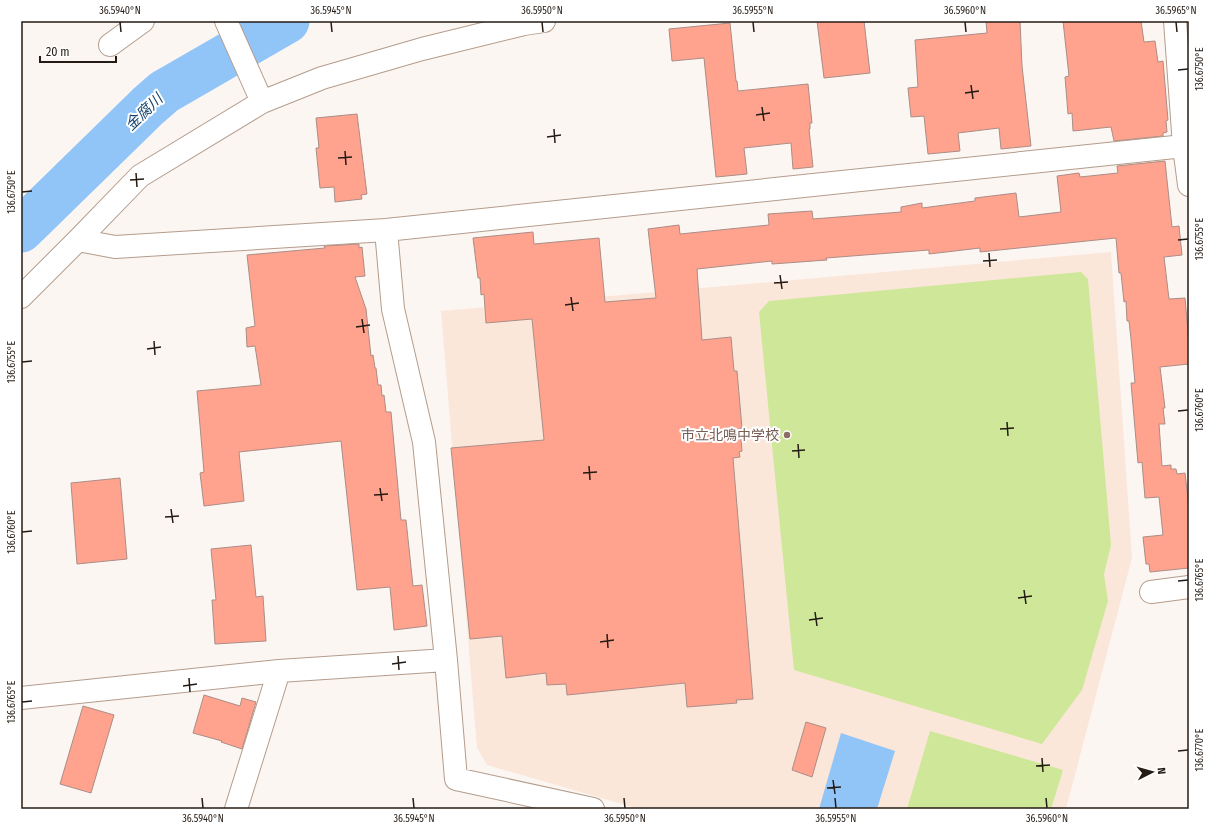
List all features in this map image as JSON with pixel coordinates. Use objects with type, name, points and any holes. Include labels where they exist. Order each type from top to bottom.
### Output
[{"type":"street","points":[[110,45],[142,21]]},
{"type":"street","points":[[226,21],[262,102]]},
{"type":"street","points":[[21,297],[140,176],[262,102],[322,78],[422,49],[524,24],[544,21]]},
{"type":"street","points":[[1175,21],[1184,146],[1189,185]]},
{"type":"street","points":[[78,240],[115,247],[386,230],[1184,146]]},
{"type":"street","points":[[386,230],[393,309],[424,442],[446,660],[456,779],[593,809]]},
{"type":"street","points":[[1151,592],[1189,587]]},
{"type":"street","points":[[21,698],[280,671],[446,660]]},
{"type":"street","points":[[236,809],[280,671]]},
{"type":"shaded area","name":"市立北鳴中学校","points":[[1111,252],[1132,558],[1066,809],[639,809],[487,765],[477,748],[441,311]]},
{"type":"green space","points":[[1081,272],[1088,279],[1111,545],[1104,574],[1108,601],[1082,690],[1042,744],[794,670],[759,312],[769,301]]},
{"type":"green space","points":[[930,731],[1063,770],[1051,809],[907,809]]},
{"type":"water","points":[[841,733],[895,751],[877,809],[819,809]]},
{"type":"building","points":[[817,21],[864,21],[870,73],[824,78]]},
{"type":"building","points":[[986,21],[1020,21],[1022,66],[1031,146],[1001,149],[999,128],[958,133],[960,151],[928,154],[924,116],[911,117],[908,88],[918,87],[915,40],[987,33]]},
{"type":"building","points":[[1063,21],[1141,21],[1144,42],[1155,41],[1158,62],[1163,61],[1168,120],[1166,121],[1167,132],[1163,133],[1163,136],[1114,141],[1111,127],[1073,131],[1072,113],[1068,114],[1065,77],[1069,76]]},
{"type":"building","points":[[730,23],[738,91],[808,84],[812,123],[810,123],[809,129],[813,167],[793,169],[791,143],[744,148],[747,174],[716,177],[704,58],[672,61],[669,29]]},
{"type":"building","points":[[357,114],[367,194],[361,195],[362,199],[335,202],[334,187],[320,188],[316,148],[319,148],[316,118]]},
{"type":"building","points":[[1165,161],[1172,227],[1179,226],[1182,255],[1164,257],[1169,299],[1185,298],[1189,343],[1189,364],[1160,367],[1165,408],[1163,408],[1165,424],[1159,424],[1162,466],[1171,465],[1171,469],[1176,469],[1177,474],[1185,473],[1189,507],[1189,568],[1150,572],[1149,564],[1146,564],[1143,537],[1163,535],[1159,497],[1145,498],[1142,462],[1138,463],[1131,383],[1135,383],[1131,339],[1129,321],[1127,321],[1126,301],[1124,302],[1121,273],[1119,273],[1116,238],[980,252],[980,248],[929,254],[929,250],[772,264],[772,261],[697,269],[702,340],[731,337],[734,371],[737,371],[742,428],[740,428],[742,451],[739,452],[740,457],[733,458],[753,699],[736,700],[737,703],[687,707],[685,683],[567,695],[566,684],[547,685],[546,673],[506,678],[502,636],[470,639],[451,448],[544,440],[532,319],[486,323],[484,294],[481,295],[480,278],[478,278],[473,238],[533,232],[534,244],[599,238],[605,302],[656,298],[648,229],[679,225],[680,234],[769,225],[768,214],[812,211],[813,219],[901,212],[901,207],[922,203],[922,208],[975,201],[975,198],[1016,193],[1019,217],[1061,212],[1057,176],[1079,173],[1080,177],[1118,173],[1117,166]]},
{"type":"building","points":[[359,244],[359,248],[362,247],[365,276],[355,277],[366,309],[371,356],[373,355],[378,385],[381,385],[382,396],[384,395],[386,412],[391,412],[401,520],[406,520],[413,586],[422,585],[427,626],[394,630],[390,587],[357,590],[341,441],[239,452],[244,501],[204,506],[200,473],[204,472],[197,391],[261,385],[255,346],[247,347],[246,328],[255,326],[247,255],[325,248],[324,246]]},
{"type":"building","points":[[120,478],[127,559],[77,564],[71,483]]},
{"type":"building","points":[[251,545],[256,597],[263,596],[266,641],[215,644],[212,600],[216,600],[211,549]]},
{"type":"building","points":[[204,695],[240,706],[242,698],[256,702],[242,749],[221,742],[222,741],[193,733]]},
{"type":"building","points":[[83,706],[114,715],[91,793],[60,784]]},
{"type":"building","points":[[806,722],[826,728],[812,777],[792,770]]},
{"type":"waterway","name":"金腐川","points":[[21,230],[164,92],[287,21]]},
{"type":"place","name":"市立北鳴中学校","points":[[787,435]]}]
